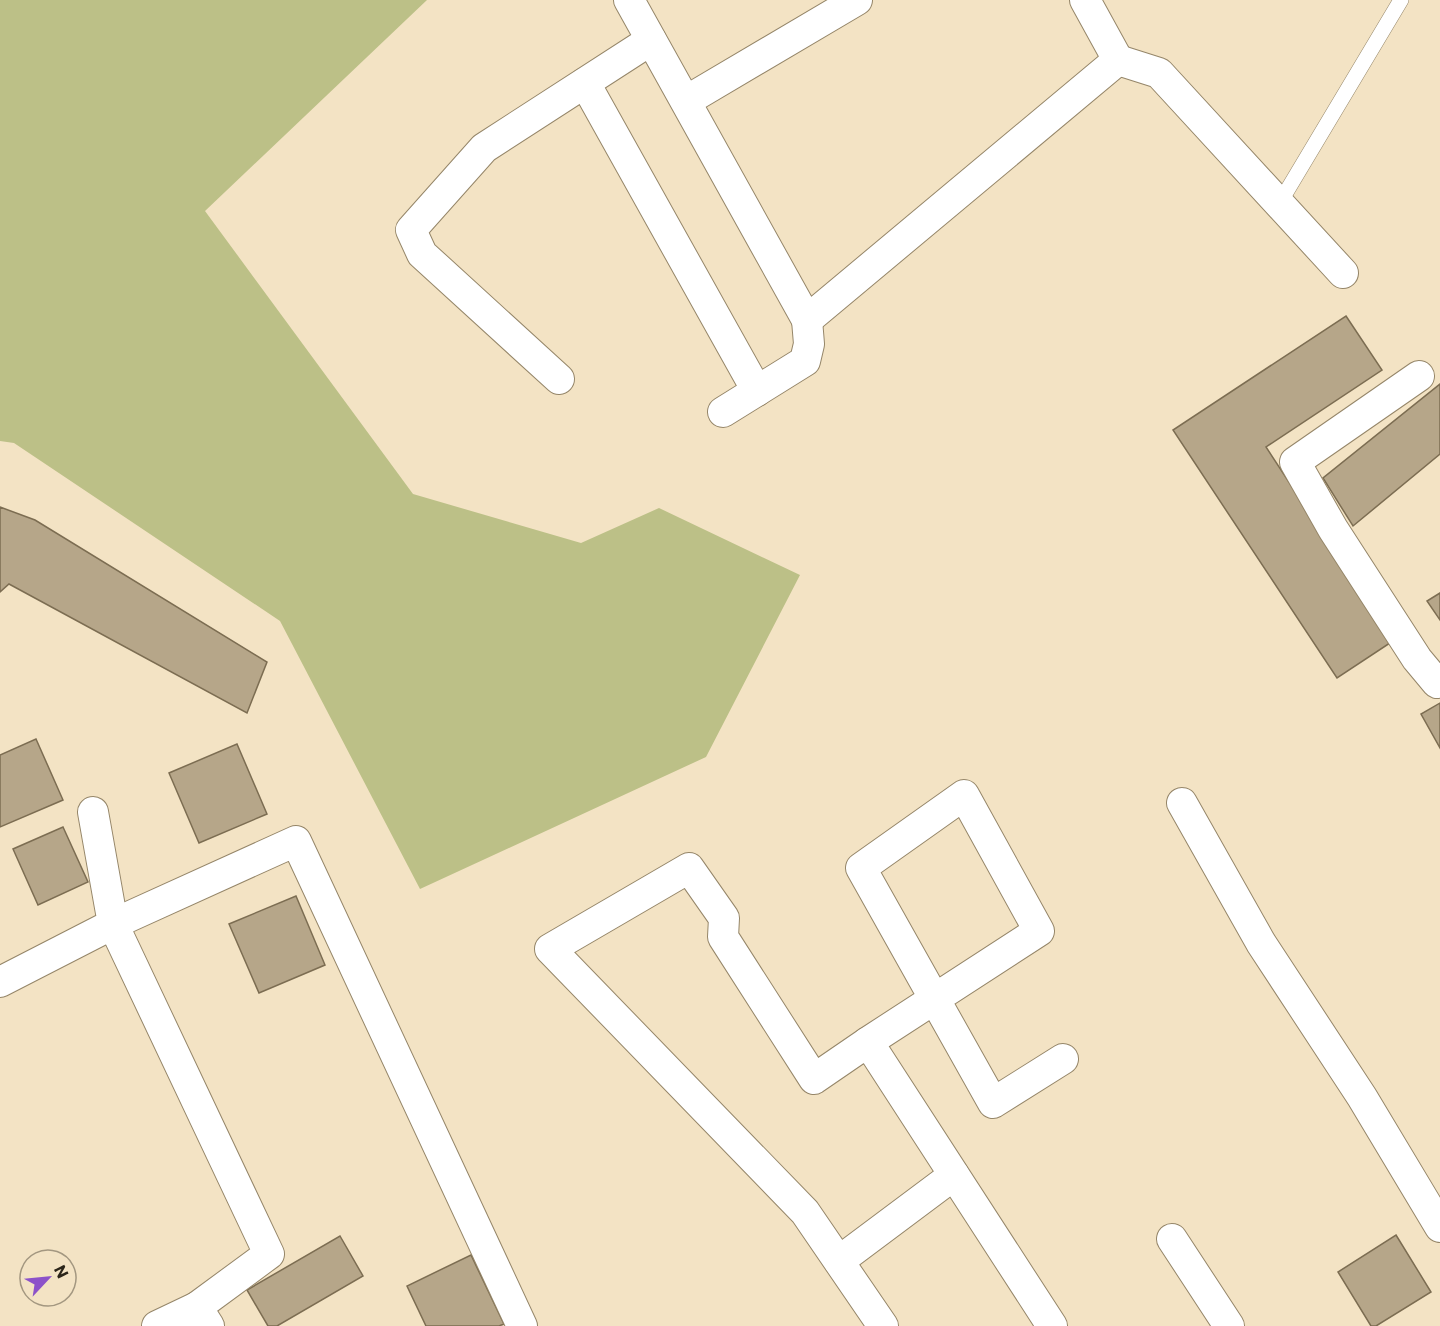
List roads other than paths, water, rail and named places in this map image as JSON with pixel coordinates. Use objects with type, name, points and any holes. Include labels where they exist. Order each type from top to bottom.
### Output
[{"type":"street","points":[[629,0],[807,320],[809,344],[805,360],[723,412]]},
{"type":"street","points":[[686,101],[857,0]]},
{"type":"street","points":[[1085,0],[1118,60],[1158,73],[1342,273]]},
{"type":"street","points":[[559,379],[423,254],[411,230],[484,148],[651,40]]},
{"type":"street","points":[[807,320],[1118,60]]},
{"type":"street","points":[[585,83],[756,391]]},
{"type":"street","points":[[1419,376],[1295,462],[1333,529],[1417,659],[1437,682],[1440,681]]},
{"type":"street","points":[[883,1326],[805,1212],[550,950],[689,868],[724,918],[723,937],[814,1079],[934,998],[1039,932],[964,795],[861,868],[934,998],[993,1102],[1063,1059]]},
{"type":"street","points":[[1182,803],[1261,943],[1362,1097],[1440,1227]]},
{"type":"street","points":[[93,812],[113,924],[269,1254],[203,1316],[157,1326]]},
{"type":"street","points":[[0,982],[113,924],[297,841],[522,1326]]},
{"type":"street","points":[[868,1042],[1052,1326]]},
{"type":"street","points":[[839,1261],[954,1175]]},
{"type":"street","points":[[1172,1239],[1229,1326]]},
{"type":"lane","points":[[1279,204],[1401,0]]}]
